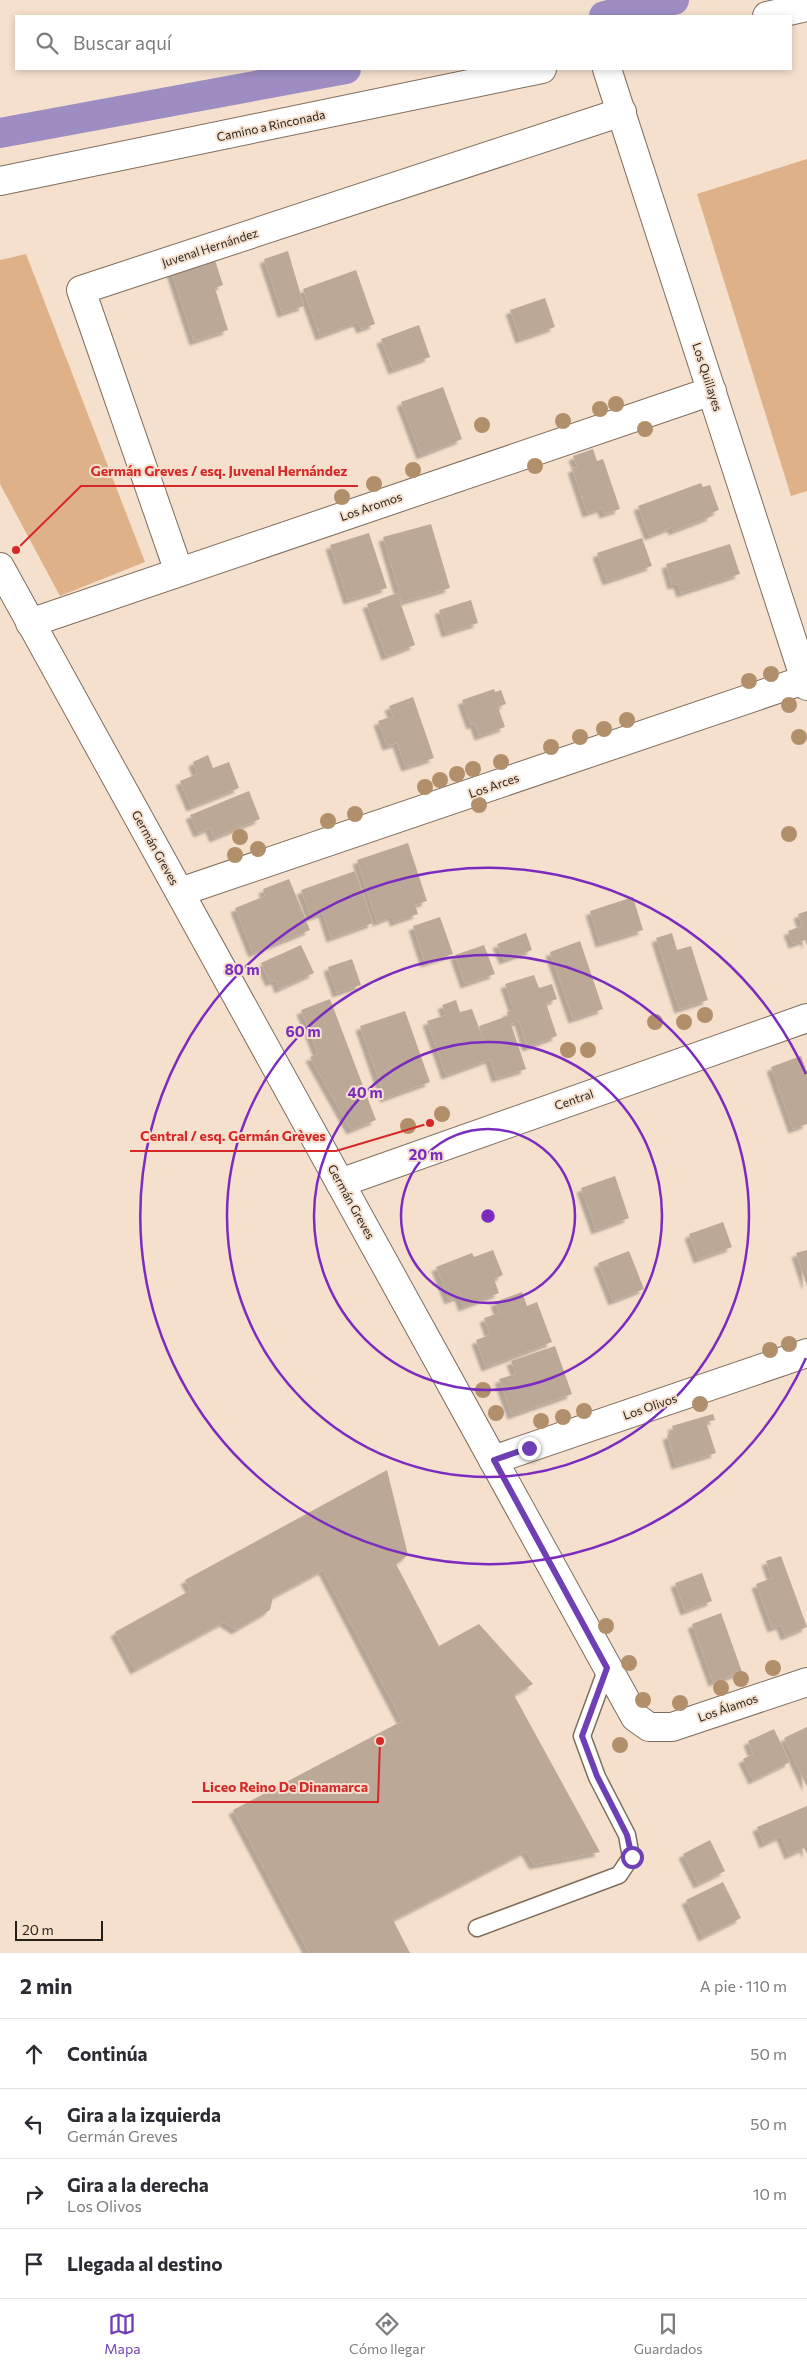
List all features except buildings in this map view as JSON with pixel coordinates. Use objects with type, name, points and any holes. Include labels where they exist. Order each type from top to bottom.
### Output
[{"type":"street","points":[[771,15],[807,6]]},
{"type":"street","name":"Camino a Rinconada","points":[[0,181],[537,70]]},
{"type":"street","name":"Los Quillayes","points":[[607,70],[806,682]]},
{"type":"street","name":"Juvenal Hernández","points":[[178,572],[81,290],[622,112]]},
{"type":"street","name":"Los Aromos","points":[[30,622],[712,391]]},
{"type":"street","name":"Germán Greves","points":[[0,567],[607,1668],[635,1718],[649,1727]]},
{"type":"street","name":"Los Arces","points":[[180,892],[806,682]]},
{"type":"street","name":"Central","points":[[340,1183],[807,1018]]},
{"type":"street","name":"Los Olivos","points":[[494,1460],[807,1354]]},
{"type":"street","name":"Los Álamos","points":[[649,1727],[672,1727],[807,1682]]},
{"type":"lane","points":[[477,1928],[619,1874],[632,1857],[627,1835],[597,1776],[582,1736],[607,1668]]},
{"type":"shaded area","points":[[807,159],[807,491],[791,496],[697,194]]},
{"type":"shaded area","points":[[26,254],[145,562],[60,596],[0,484],[0,260]]},
{"type":"waterway","points":[[608,15],[674,0]]},
{"type":"waterway","points":[[0,133],[341,70]]},
{"type":"place","name":"Germán Greves / esq. Juvenal Hernández","points":[[16,550]]},
{"type":"place","name":"Central / esq. Germán Grèves","points":[[430,1123]]},
{"type":"place","name":"Liceo Reino De Dinamarca","points":[[380,1741]]},
{"type":"route","points":[[529,1448],[494,1460],[607,1668],[582,1736],[597,1776],[627,1835],[632,1857]]}]
